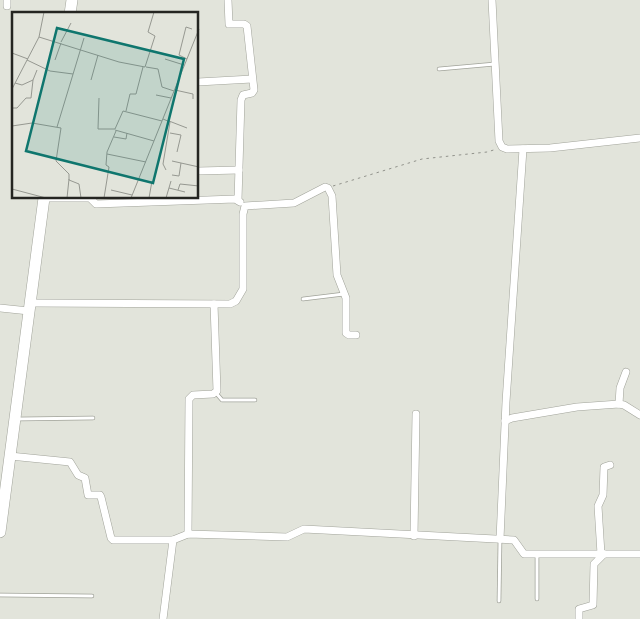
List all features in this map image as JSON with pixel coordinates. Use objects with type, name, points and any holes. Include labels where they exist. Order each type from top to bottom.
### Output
[{"type":"main road","points":[[0,532],[6,461],[15,419],[44,199]]},
{"type":"street","points":[[0,308],[230,304],[236,300],[242,289],[244,209],[238,200],[241,100],[243,95],[253,92],[247,26],[244,24],[229,24],[228,0]]},
{"type":"street","points":[[492,0],[500,144],[507,149],[550,148],[640,138]]},
{"type":"street","points":[[199,82],[252,79]]},
{"type":"street","points":[[500,539],[523,149]]},
{"type":"street","points":[[199,171],[239,170]]},
{"type":"street","points":[[244,209],[247,205],[294,203],[320,188],[328,188],[332,196],[337,276],[346,298],[346,333],[356,335]]},
{"type":"street","points":[[91,199],[96,204],[182,199],[238,200]]},
{"type":"street","points":[[188,534],[189,399],[193,395],[216,393],[218,388],[214,304]]},
{"type":"street","points":[[619,404],[620,388],[626,372]]},
{"type":"street","points":[[506,421],[512,418],[577,407],[619,404],[640,415]]},
{"type":"street","points":[[414,536],[416,414]]},
{"type":"street","points":[[6,461],[70,462],[78,475],[85,478],[88,494],[100,495],[102,497],[113,540],[173,540],[188,534],[288,537],[304,529],[500,539],[516,541],[524,554],[640,554]]},
{"type":"street","points":[[579,619],[580,609],[593,605],[594,564],[603,554],[598,506],[603,495],[604,466],[610,465]]},
{"type":"street","points":[[163,619],[173,540]]},
{"type":"lane","points":[[439,69],[495,64]]},
{"type":"lane","points":[[303,299],[344,294]]},
{"type":"lane","points":[[216,393],[222,400],[255,400]]},
{"type":"lane","points":[[15,419],[93,418]]},
{"type":"lane","points":[[499,601],[500,539]]},
{"type":"lane","points":[[537,554],[538,599]]},
{"type":"lane","points":[[0,595],[92,596]]},
{"type":"path","points":[[328,188],[422,159],[486,152],[497,148],[500,144]]}]
